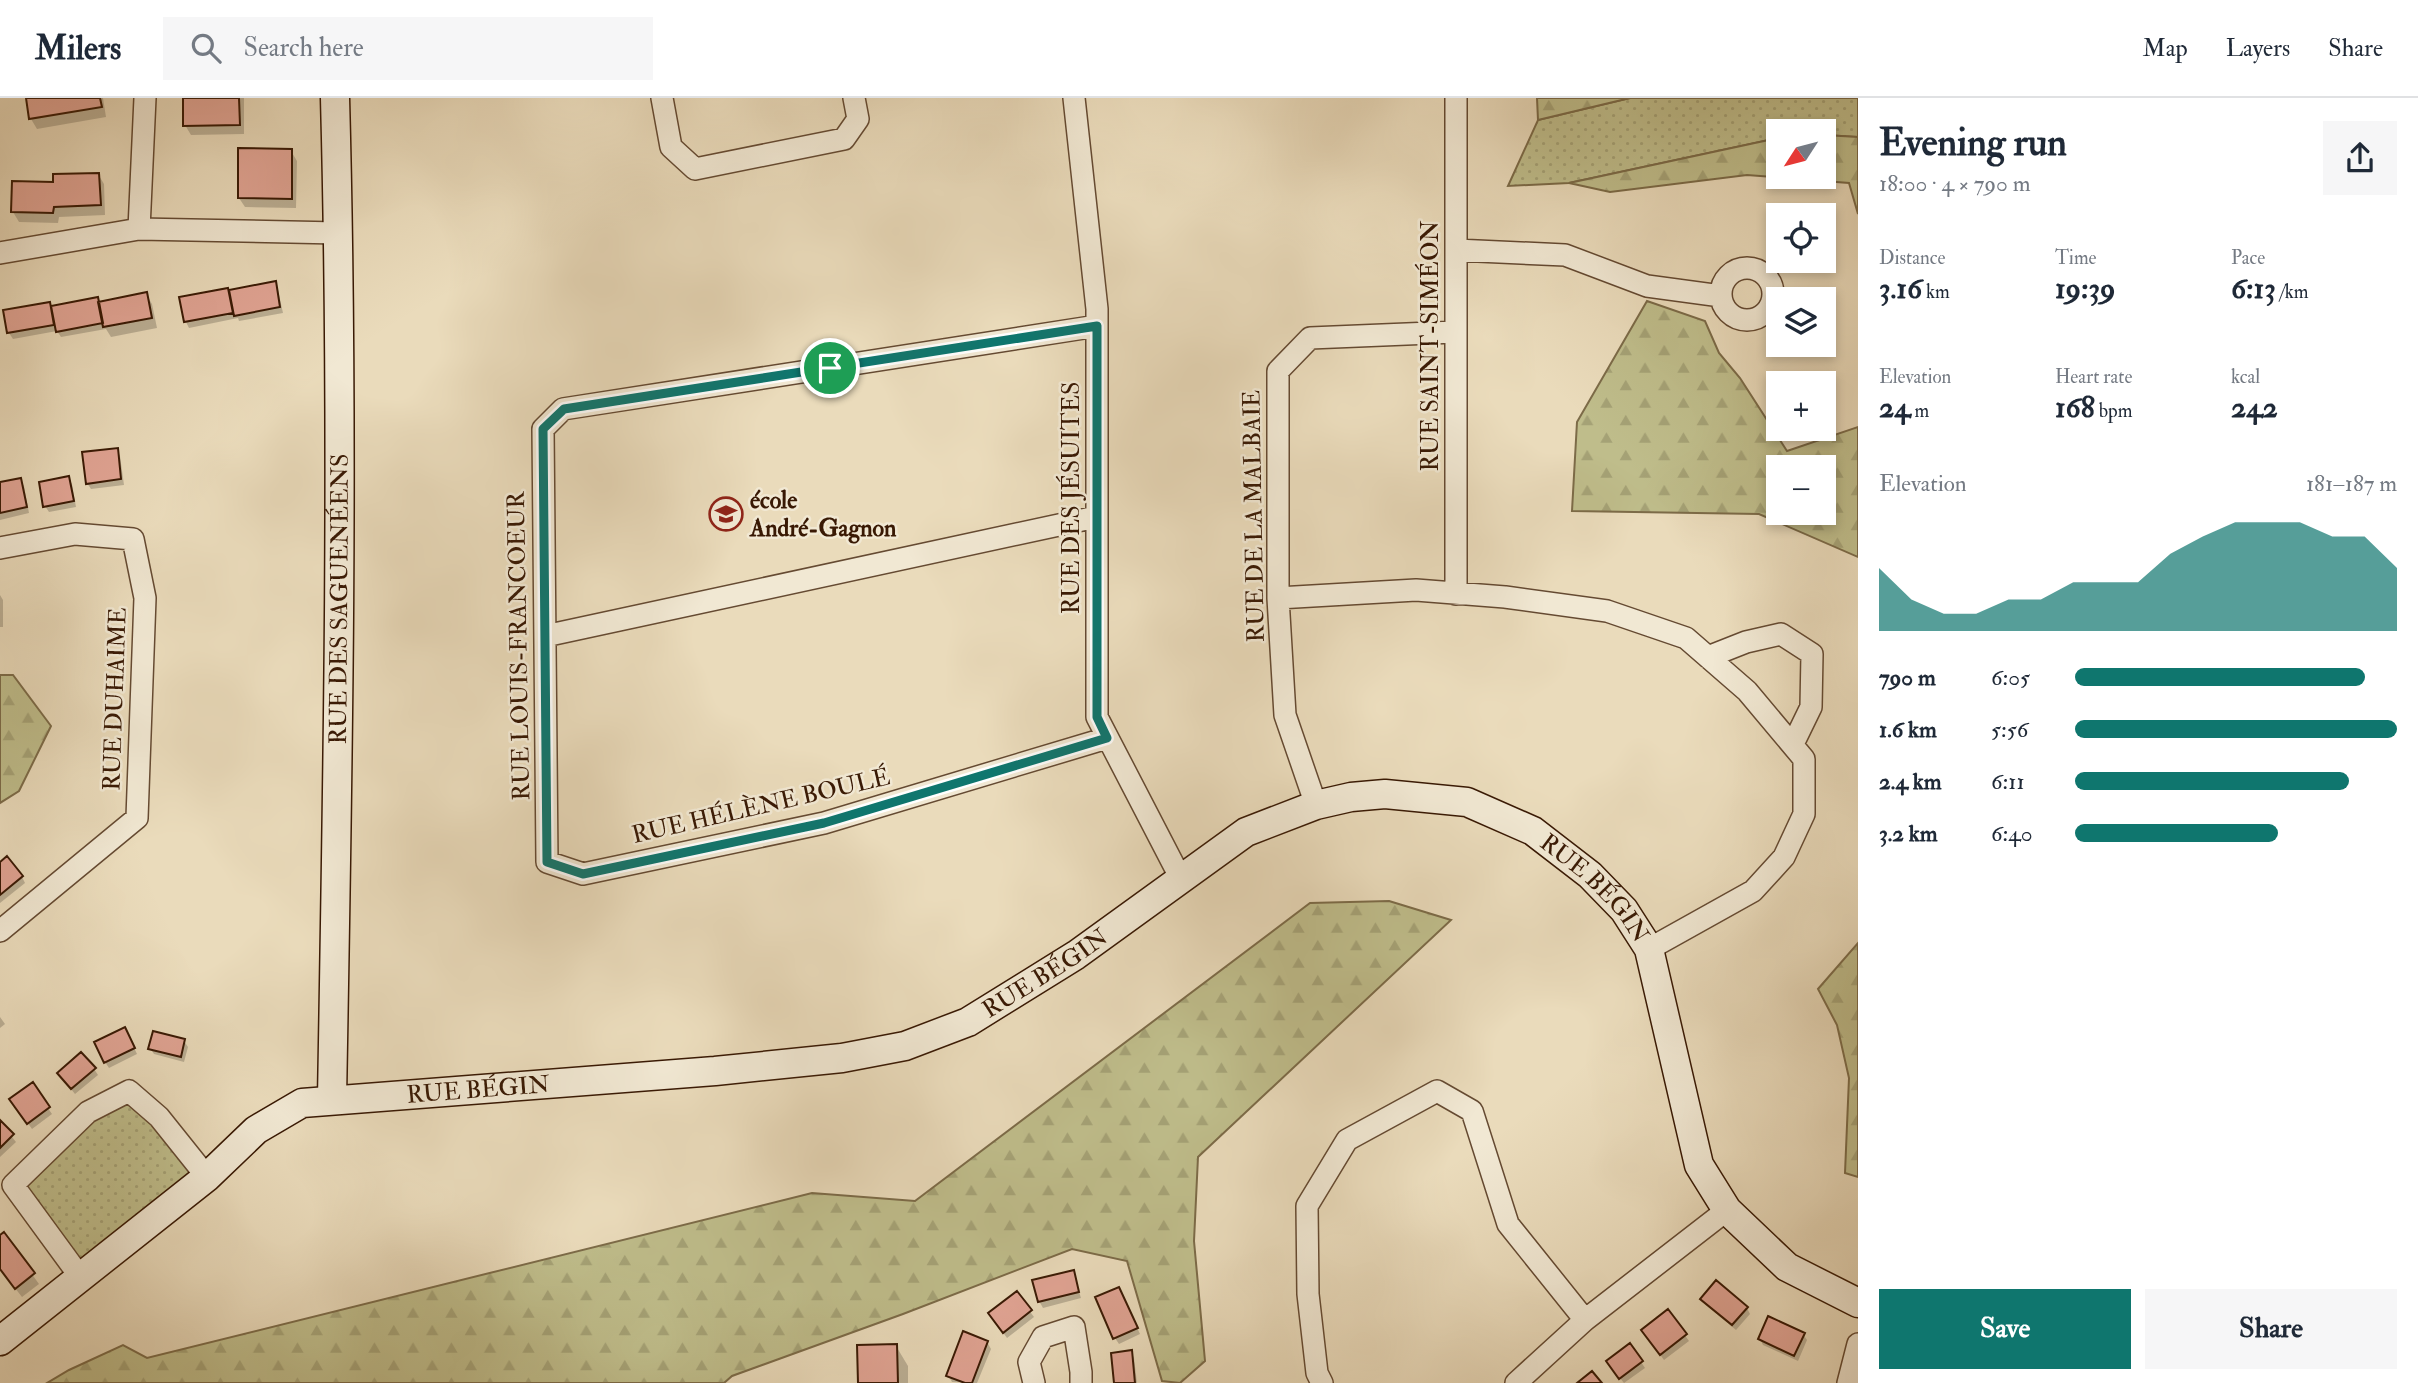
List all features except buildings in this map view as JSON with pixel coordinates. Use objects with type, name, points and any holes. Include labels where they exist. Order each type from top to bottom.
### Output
[{"type":"street","points":[[139,229],[145,98]]},
{"type":"street","name":"RUE DES SAGUENÉENS","points":[[332,1099],[340,613],[335,98]]},
{"type":"street","points":[[662,98],[671,147],[695,169],[844,139],[858,119],[854,98]]},
{"type":"street","name":"RUE DES JÉSUITES","points":[[1074,98],[1097,326],[1097,717],[1181,879]]},
{"type":"street","name":"RUE SAINT-SIMÉON","points":[[1456,98],[1456,594]]},
{"type":"street","points":[[0,253],[139,229],[338,233]]},
{"type":"street","points":[[1457,250],[1565,255],[1647,286],[1721,296]]},
{"type":"street","name":"RUE LOUIS-FRANCOEUR","points":[[547,862],[543,429],[564,409],[1097,326]]},
{"type":"street","name":"RUE DE LA MALBAIE","points":[[1316,805],[1285,715],[1278,598],[1278,371],[1310,338],[1455,332]]},
{"type":"street","points":[[545,636],[1096,517]]},
{"type":"street","name":"RUE DUHAIME","points":[[0,548],[75,534],[133,539],[145,598],[138,818],[0,931]]},
{"type":"street","points":[[1278,598],[1416,590],[1505,597],[1607,611],[1686,638],[1747,691],[1804,759],[1804,814],[1784,857],[1752,891],[1649,949]]},
{"type":"street","points":[[1708,657],[1746,642],[1781,634],[1812,654],[1811,707],[1793,744]]},
{"type":"street","name":"RUE HÉLÈNE BOULÉ","points":[[547,862],[583,874],[824,823],[1107,738]]},
{"type":"street","name":"RUE BÉGIN","points":[[0,1341],[207,1177],[257,1130],[302,1103],[715,1071],[842,1058],[905,1046],[968,1022],[1076,955],[1246,832],[1316,805],[1351,797],[1385,794],[1468,802],[1533,831],[1590,875],[1624,910],[1649,949],[1699,1165],[1727,1210],[1787,1267],[1858,1303]]},
{"type":"street","points":[[302,1103],[333,1041]]},
{"type":"street","points":[[81,1278],[12,1185],[89,1112],[129,1091],[159,1117],[207,1177]]},
{"type":"street","points":[[1322,1383],[1317,1373],[1308,1294],[1307,1206],[1347,1140],[1437,1091],[1472,1111],[1508,1224],[1586,1320]]},
{"type":"street","points":[[1516,1383],[1586,1320],[1727,1210]]},
{"type":"street","points":[[1034,1383],[1030,1362],[1043,1337],[1074,1327],[1081,1383]]},
{"type":"street","points":[[1848,1383],[1858,1343]]},
{"type":"green space","points":[[1537,98],[1630,98],[1538,120]]},
{"type":"green space","points":[[1630,98],[1858,98],[1858,137],[1836,136],[1836,119],[1766,119],[1766,141],[1569,183],[1508,186],[1538,120]]},
{"type":"green space","points":[[1836,136],[1858,137],[1858,214],[1849,183],[1836,182]]},
{"type":"green space","points":[[1766,141],[1766,176],[1747,175],[1610,192],[1569,183]]},
{"type":"green space","points":[[1647,301],[1705,321],[1719,353],[1740,378],[1766,418],[1766,441],[1781,441],[1787,451],[1817,441],[1836,441],[1836,434],[1858,427],[1858,557],[1784,525],[1836,525],[1836,455],[1766,455],[1766,517],[1759,514],[1572,511],[1577,422]]},
{"type":"green space","points":[[0,675],[13,675],[51,726],[19,791],[0,803]]},
{"type":"green space","points":[[1389,901],[1451,920],[1198,1157],[1194,1241],[1205,1361],[1180,1383],[1162,1381],[1127,1261],[1072,1249],[732,1376],[724,1383],[47,1383],[123,1345],[147,1358],[812,1193],[915,1201],[1310,903]]},
{"type":"green space","points":[[1858,943],[1858,1177],[1845,1173],[1849,1078],[1837,1025],[1818,989]]},
{"type":"green space","points":[[129,1091],[207,1177],[81,1278],[13,1185]]},
{"type":"place","name":"école André-Gagnon","points":[[726,514]]},
{"type":"route","points":[[1097,326],[1097,717],[1107,738],[824,823],[583,874],[547,862],[543,429],[564,409],[830,368],[1097,326]]}]
